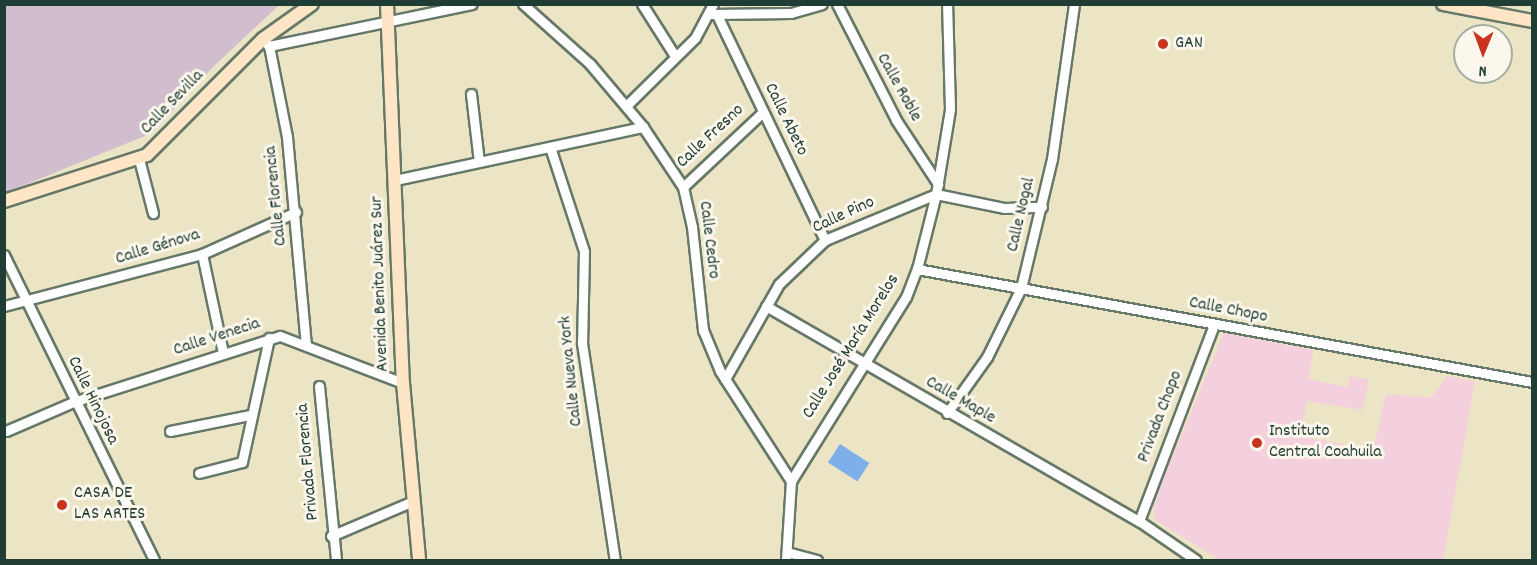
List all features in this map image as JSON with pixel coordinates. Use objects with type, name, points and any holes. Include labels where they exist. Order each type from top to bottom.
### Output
[{"type":"street","name":"Calle Sevilla","points":[[4,201],[139,159],[160,144],[193,106],[312,4]]},
{"type":"street","points":[[266,43],[385,12],[472,4]]},
{"type":"street","name":"Calle Cedro","points":[[523,4],[590,64],[643,127],[682,187],[692,227],[701,321],[726,379],[791,481]]},
{"type":"street","points":[[642,4],[675,56]]},
{"type":"street","points":[[626,106],[695,38],[713,11],[791,13],[822,4]]},
{"type":"street","name":"Calle Roble","points":[[837,4],[896,120],[937,189]]},
{"type":"street","name":"Calle José María Morelos","points":[[786,556],[791,481],[862,364],[906,297],[917,269],[937,189],[950,109],[947,4]]},
{"type":"street","name":"Calle Nogal","points":[[947,413],[987,357],[1021,288],[1042,207],[1074,4]]},
{"type":"street","points":[[1443,4],[1533,21]]},
{"type":"street","name":"Calle Abeto","points":[[713,11],[825,240]]},
{"type":"street","name":"Avenida Benito Juárez Sur","points":[[385,12],[403,383],[419,561]]},
{"type":"street","name":"Calle Florencia","points":[[266,43],[287,136],[296,212],[306,344]]},
{"type":"street","points":[[471,94],[479,162]]},
{"type":"street","name":"Calle Fresno","points":[[682,187],[763,112]]},
{"type":"street","points":[[394,180],[643,127]]},
{"type":"street","name":"Calle Nueva York","points":[[550,147],[584,251],[582,343],[615,561]]},
{"type":"street","points":[[139,159],[153,213]]},
{"type":"street","points":[[937,189],[1004,208],[1042,207]]},
{"type":"street","name":"Calle Pino","points":[[726,379],[766,306],[792,268],[825,240],[937,189]]},
{"type":"street","name":"Calle Génova","points":[[4,306],[25,299],[119,278],[202,254],[296,212]]},
{"type":"street","points":[[202,254],[223,352]]},
{"type":"street","name":"Calle Hinojosa","points":[[4,255],[150,559]]},
{"type":"street","name":"Calle Chopo","points":[[917,269],[1533,382]]},
{"type":"street","name":"Calle Maple","points":[[766,306],[947,413],[1139,521],[1196,561]]},
{"type":"street","name":"Privada Chopo","points":[[1139,521],[1215,325]]},
{"type":"street","name":"Calle Venecia","points":[[6,431],[74,402],[269,338],[286,336],[403,383]]},
{"type":"street","points":[[199,473],[242,462],[250,415],[269,338]]},
{"type":"street","name":"Privada Florencia","points":[[319,386],[331,536]]},
{"type":"street","points":[[170,431],[250,415]]},
{"type":"street","points":[[336,561],[331,536],[413,501]]},
{"type":"street","points":[[786,556],[818,561]]},
{"type":"shaded area","points":[[5,4],[279,5],[213,67],[152,133],[5,193]]},
{"type":"shaded area","name":"Instituto Central Coahuila","points":[[1224,333],[1313,350],[1309,379],[1347,387],[1350,376],[1369,379],[1363,410],[1307,401],[1300,436],[1373,451],[1386,394],[1431,398],[1447,376],[1475,382],[1443,560],[1220,560],[1155,520],[1153,504]]},
{"type":"water","points":[[840,444],[869,463],[857,482],[828,462]]},
{"type":"place","name":"GAN","points":[[1163,44]]},
{"type":"place","name":"Instituto Central Coahuila","points":[[1257,443]]},
{"type":"place","name":"CASA DE LAS ARTES","points":[[62,505]]}]
